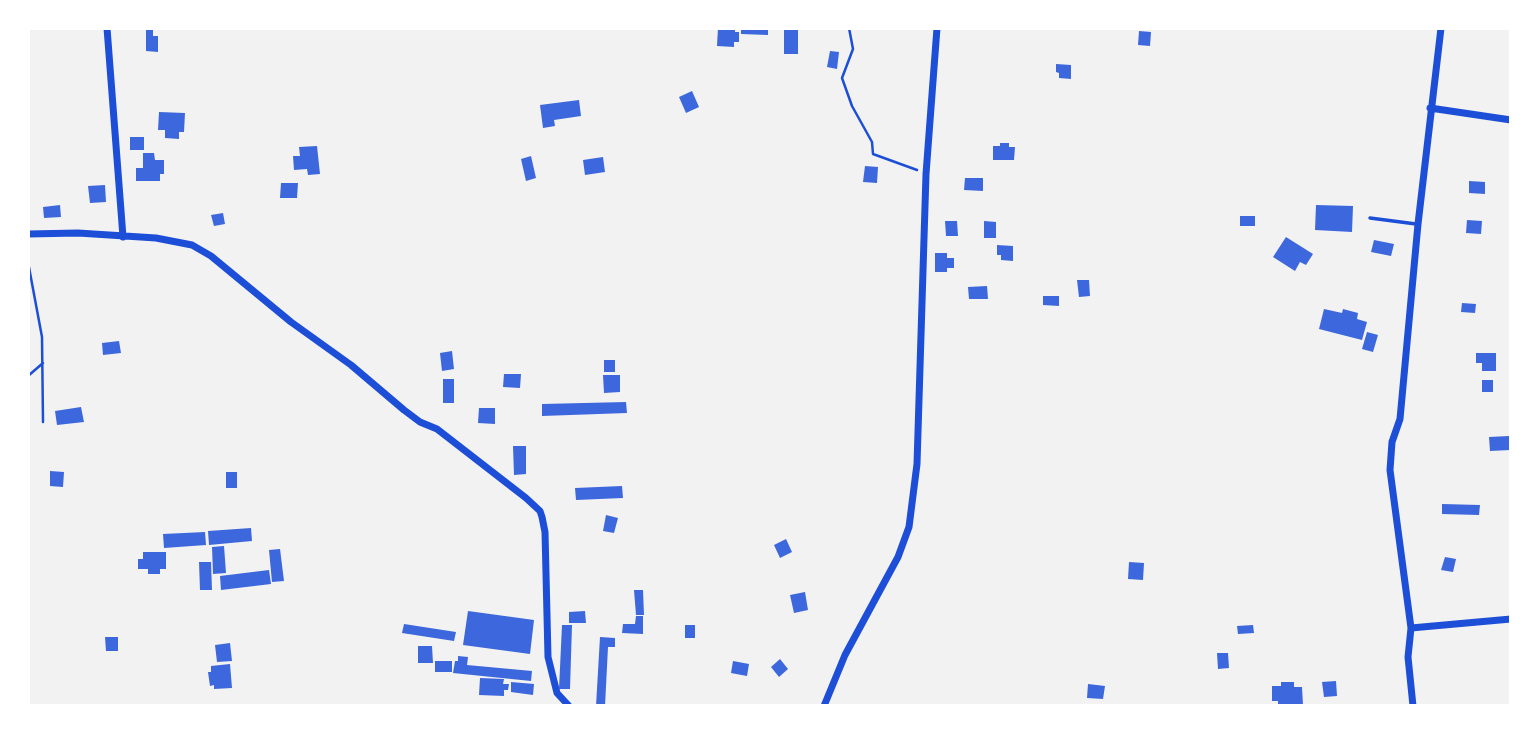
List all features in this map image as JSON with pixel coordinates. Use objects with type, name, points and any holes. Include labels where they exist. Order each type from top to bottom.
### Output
[{"type":"street","points":[[107,28],[123,237]]},
{"type":"street","points":[[824,706],[845,656],[898,557],[909,527],[917,464],[926,174],[937,28]]},
{"type":"street","points":[[1413,706],[1408,657],[1411,628],[1390,470],[1392,442],[1401,419],[1418,224],[1441,28]]},
{"type":"street","points":[[1430,108],[1511,120]]},
{"type":"street","points":[[28,234],[78,233],[192,245],[211,256],[420,422],[437,429],[468,452],[540,511],[545,532],[548,657],[557,693],[569,706]]},
{"type":"street","points":[[1411,628],[1511,619]]},
{"type":"lane","points":[[1370,218],[1418,224]]},
{"type":"path","points":[[849,28],[853,49],[842,78],[852,106],[872,142],[873,154],[926,174]]},
{"type":"path","points":[[28,262],[42,337],[43,422]]},
{"type":"path","points":[[28,376],[43,363]]},
{"type":"building","points":[[146,28],[153,28],[153,36],[158,36],[158,52],[146,51]]},
{"type":"building","points":[[718,28],[735,28],[735,32],[739,32],[739,42],[734,42],[734,47],[717,46]]},
{"type":"building","points":[[741,28],[768,28],[768,35],[741,34]]},
{"type":"building","points":[[784,28],[798,28],[798,54],[784,54]]},
{"type":"building","points":[[1139,31],[1151,32],[1150,46],[1138,45]]},
{"type":"building","points":[[830,51],[839,52],[837,69],[827,67]]},
{"type":"building","points":[[1056,64],[1071,65],[1071,79],[1059,78]]},
{"type":"building","points":[[692,91],[699,107],[686,113],[679,97]]},
{"type":"building","points":[[579,100],[581,116],[554,120],[555,126],[543,128],[540,105]]},
{"type":"building","points":[[159,112],[185,113],[184,132],[179,132],[179,139],[165,138],[165,130],[158,130]]},
{"type":"building","points":[[130,137],[144,137],[144,150],[130,150]]},
{"type":"building","points":[[1000,143],[1009,143],[1009,147],[1015,147],[1014,160],[993,160],[993,146],[1000,146]]},
{"type":"building","points":[[317,146],[320,174],[308,175],[307,169],[294,170],[293,156],[300,156],[299,147]]},
{"type":"building","points":[[143,153],[154,153],[155,160],[164,160],[164,174],[160,174],[160,181],[136,181],[136,168],[143,168]]},
{"type":"building","points":[[531,156],[536,178],[526,181],[521,159]]},
{"type":"building","points":[[603,157],[605,172],[585,175],[583,160]]},
{"type":"building","points":[[865,166],[878,167],[877,183],[863,182]]},
{"type":"building","points":[[965,178],[983,178],[983,191],[964,190]]},
{"type":"building","points":[[1469,181],[1485,182],[1485,194],[1469,193]]},
{"type":"building","points":[[281,183],[298,183],[297,198],[280,198]]},
{"type":"building","points":[[105,185],[106,202],[90,203],[88,186]]},
{"type":"building","points":[[60,205],[61,217],[44,218],[43,207]]},
{"type":"building","points":[[1316,205],[1353,206],[1352,232],[1315,230]]},
{"type":"building","points":[[223,213],[225,224],[214,226],[211,215]]},
{"type":"building","points":[[1240,216],[1255,216],[1255,226],[1240,226]]},
{"type":"building","points":[[1467,220],[1482,221],[1481,234],[1466,233]]},
{"type":"building","points":[[945,221],[957,221],[958,236],[946,236]]},
{"type":"building","points":[[984,221],[996,222],[996,238],[984,238]]},
{"type":"building","points":[[1286,237],[1313,254],[1306,265],[1300,262],[1295,271],[1273,257]]},
{"type":"building","points":[[1374,240],[1394,244],[1391,256],[1371,252]]},
{"type":"building","points":[[997,245],[1013,246],[1013,261],[1001,260],[1001,255],[997,255]]},
{"type":"building","points":[[935,253],[947,253],[947,258],[954,258],[954,268],[947,268],[947,272],[935,272]]},
{"type":"building","points":[[1077,280],[1089,280],[1090,296],[1079,297]]},
{"type":"building","points":[[987,286],[988,299],[969,299],[968,287]]},
{"type":"building","points":[[1043,296],[1059,296],[1059,306],[1043,305]]},
{"type":"building","points":[[1462,303],[1476,304],[1475,313],[1461,312]]},
{"type":"building","points":[[1324,309],[1342,313],[1343,309],[1358,313],[1357,319],[1367,322],[1362,340],[1319,329]]},
{"type":"building","points":[[1367,332],[1378,335],[1373,352],[1362,349]]},
{"type":"building","points":[[119,341],[121,353],[103,355],[102,343]]},
{"type":"building","points":[[452,351],[454,369],[442,371],[440,353]]},
{"type":"building","points":[[1476,353],[1496,353],[1496,371],[1482,371],[1482,363],[1476,363]]},
{"type":"building","points":[[604,360],[615,360],[615,372],[604,372]]},
{"type":"building","points":[[504,374],[521,374],[520,388],[503,387]]},
{"type":"building","points":[[603,375],[620,375],[620,392],[604,393]]},
{"type":"building","points":[[443,379],[454,379],[454,403],[443,403]]},
{"type":"building","points":[[1482,380],[1493,380],[1493,392],[1482,392]]},
{"type":"building","points":[[626,402],[627,413],[542,416],[542,404]]},
{"type":"building","points":[[81,407],[84,422],[57,425],[55,411]]},
{"type":"building","points":[[479,408],[495,408],[495,424],[478,423]]},
{"type":"building","points":[[1509,436],[1510,450],[1490,451],[1489,437]]},
{"type":"building","points":[[513,446],[526,446],[526,474],[514,475]]},
{"type":"building","points":[[50,471],[64,472],[63,487],[50,486]]},
{"type":"building","points":[[226,472],[237,472],[237,488],[226,488]]},
{"type":"building","points":[[622,486],[623,498],[576,500],[575,488]]},
{"type":"building","points":[[1442,504],[1480,505],[1479,515],[1442,514]]},
{"type":"building","points":[[606,515],[618,518],[614,533],[603,531]]},
{"type":"building","points":[[251,528],[252,541],[209,545],[208,531]]},
{"type":"building","points":[[205,532],[206,545],[164,548],[163,534]]},
{"type":"building","points":[[786,539],[792,552],[780,558],[774,545]]},
{"type":"building","points":[[224,546],[226,573],[213,574],[212,547]]},
{"type":"building","points":[[280,549],[284,581],[272,582],[269,550]]},
{"type":"building","points":[[143,552],[166,552],[166,569],[160,569],[160,574],[148,574],[148,569],[138,569],[138,559],[143,559]]},
{"type":"building","points":[[1445,557],[1456,559],[1453,572],[1441,570]]},
{"type":"building","points":[[199,562],[211,562],[212,590],[200,590]]},
{"type":"building","points":[[1129,562],[1144,563],[1143,580],[1128,579]]},
{"type":"building","points":[[269,570],[271,584],[221,590],[220,576]]},
{"type":"building","points":[[634,590],[643,590],[644,615],[636,615]]},
{"type":"building","points":[[805,592],[808,610],[794,613],[790,595]]},
{"type":"building","points":[[468,611],[534,620],[530,654],[463,645]]},
{"type":"building","points":[[585,611],[586,623],[569,623],[569,612]]},
{"type":"building","points":[[636,616],[643,616],[643,634],[622,633],[623,624],[635,624]]},
{"type":"building","points":[[404,624],[456,632],[454,641],[402,633]]},
{"type":"building","points":[[562,625],[572,625],[570,689],[559,689]]},
{"type":"building","points":[[685,625],[695,625],[695,638],[685,638]]},
{"type":"building","points":[[1253,625],[1254,633],[1238,634],[1237,626]]},
{"type":"building","points":[[105,637],[118,637],[118,651],[106,651]]},
{"type":"building","points":[[600,637],[615,638],[615,647],[608,647],[605,706],[596,706]]},
{"type":"building","points":[[230,643],[232,661],[217,662],[215,645]]},
{"type":"building","points":[[418,646],[432,646],[433,663],[418,663]]},
{"type":"building","points":[[1217,653],[1228,653],[1229,668],[1218,669]]},
{"type":"building","points":[[458,656],[468,657],[467,665],[532,671],[531,681],[453,673]]},
{"type":"building","points":[[780,659],[788,669],[779,677],[771,667]]},
{"type":"building","points":[[435,661],[452,661],[452,672],[435,672]]},
{"type":"building","points":[[733,661],[749,664],[747,676],[731,673]]},
{"type":"building","points":[[230,664],[232,688],[214,689],[214,685],[210,686],[208,672],[211,672],[211,666]]},
{"type":"building","points":[[480,678],[504,679],[503,684],[509,684],[508,690],[504,690],[504,696],[479,695]]},
{"type":"building","points":[[1336,681],[1337,696],[1324,697],[1322,682]]},
{"type":"building","points":[[511,682],[534,684],[533,695],[511,692]]},
{"type":"building","points":[[1281,682],[1294,682],[1294,687],[1302,687],[1303,705],[1278,706],[1278,701],[1272,701],[1272,686],[1281,686]]},
{"type":"building","points":[[1088,684],[1105,686],[1103,699],[1087,698]]}]
